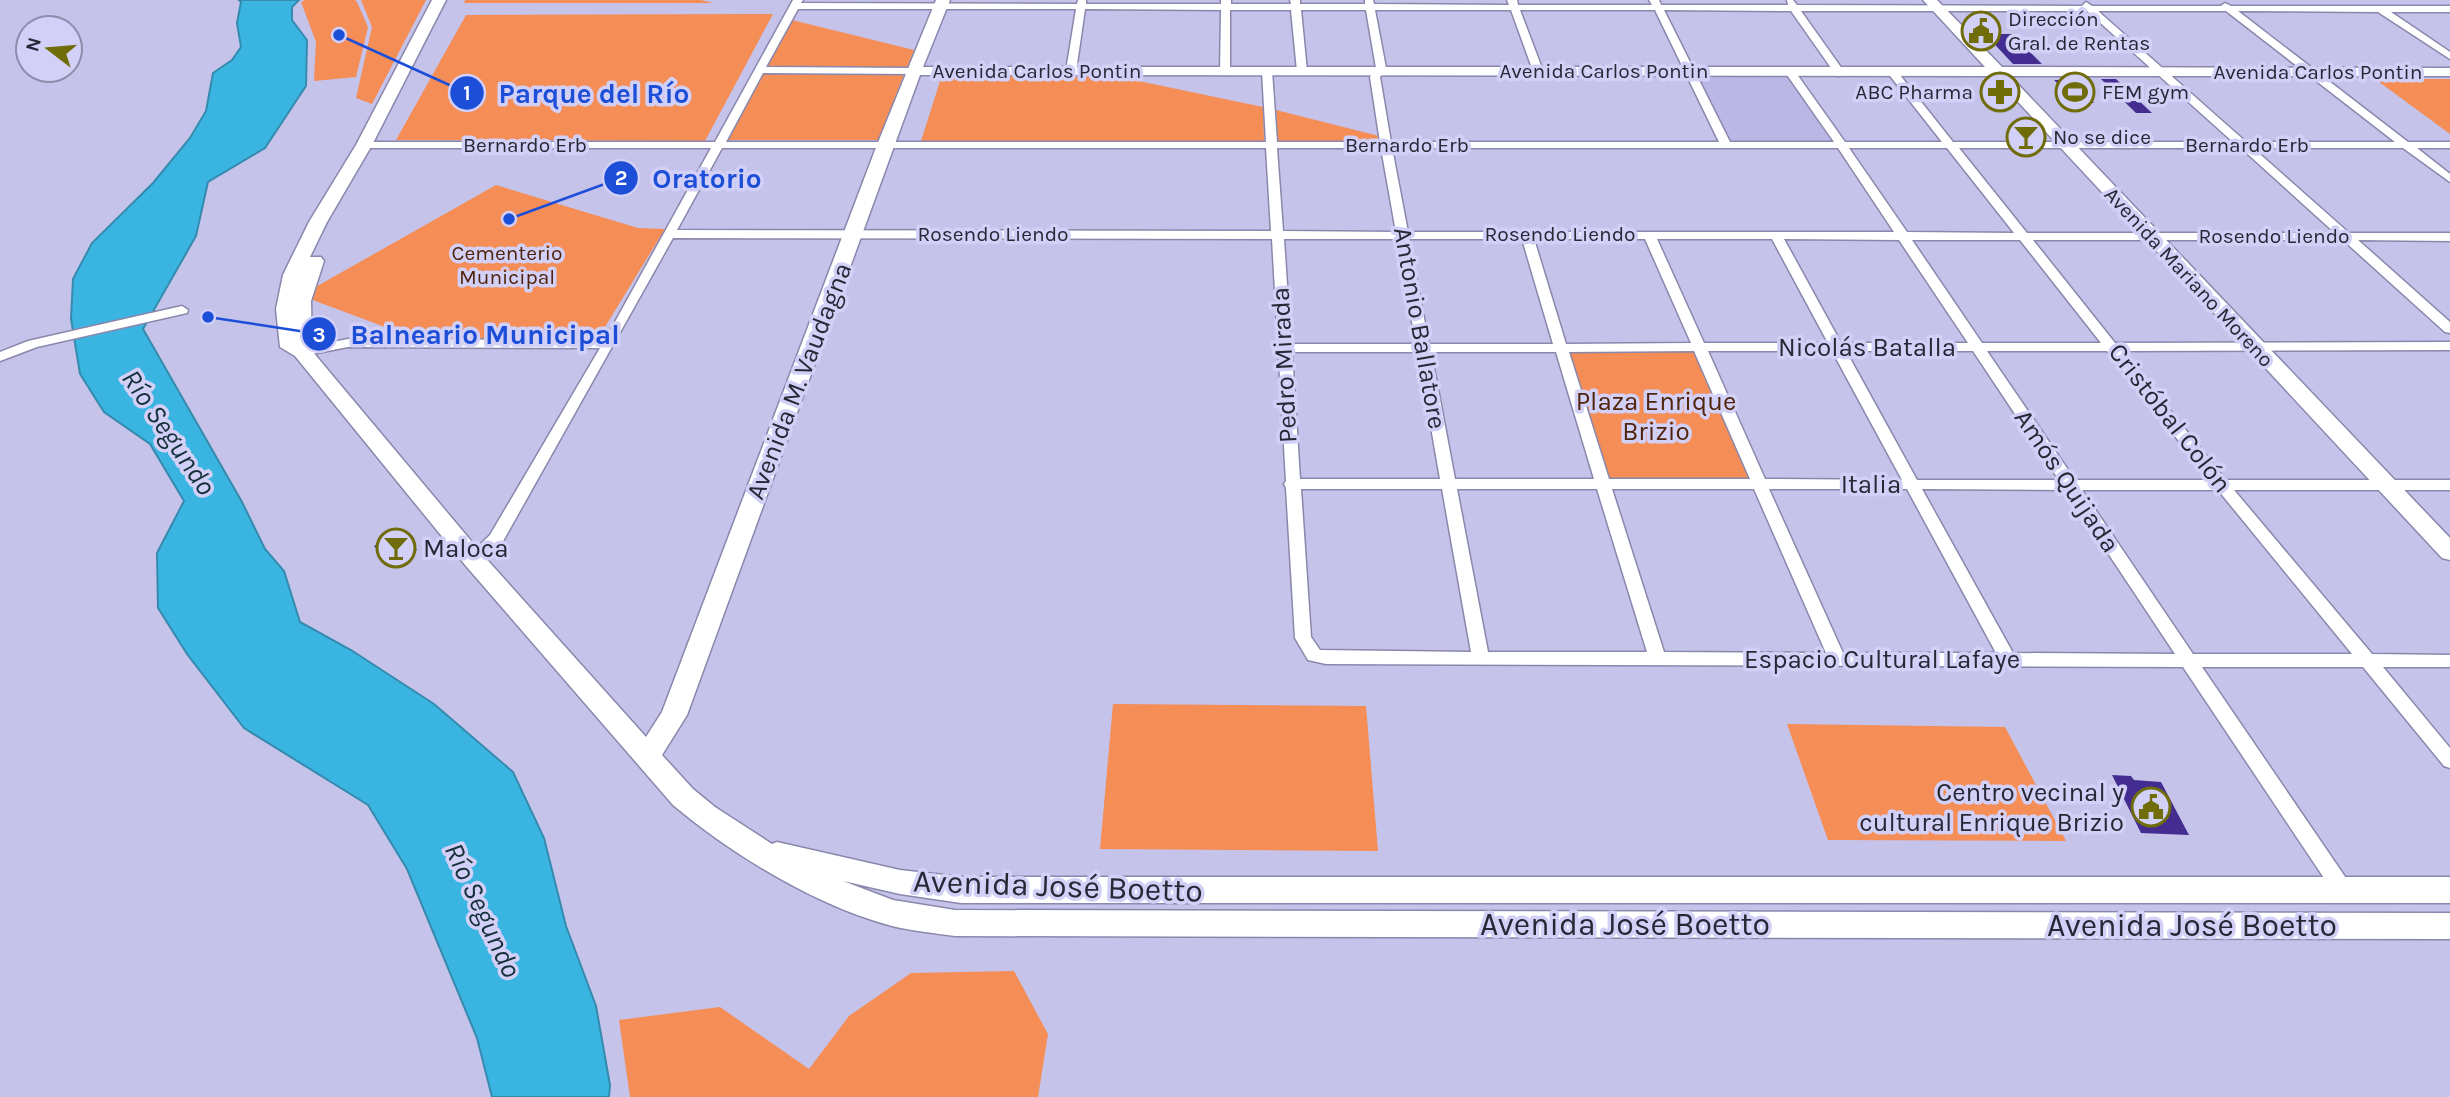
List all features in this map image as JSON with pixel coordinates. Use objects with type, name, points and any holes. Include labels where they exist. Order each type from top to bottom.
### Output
[{"type":"main road","points":[[371,145],[439,0]]},
{"type":"main road","points":[[451,0],[371,145],[318,222],[288,288],[285,309],[290,347],[302,352],[474,560],[646,758],[705,816],[754,846]]},
{"type":"main road","name":"Avenida M. Vaudagna","points":[[646,758],[674,715],[855,234],[885,145],[941,4]]},
{"type":"main road","name":"Avenida Mariano Moreno","points":[[1933,4],[2450,552]]},
{"type":"main road","name":"Avenida Carlos Pontin","points":[[914,71],[2450,72]]},
{"type":"main road","name":"Avenida José Boetto","points":[[754,846],[791,859],[929,887],[961,890],[2450,890]]},
{"type":"main road","name":"Avenida José Boetto","points":[[754,846],[804,878],[866,904],[891,913],[954,923],[2450,926]]},
{"type":"street","points":[[2218,0],[2450,179]]},
{"type":"street","points":[[2367,0],[2450,55]]},
{"type":"street","points":[[474,560],[496,539],[609,344],[796,3],[2084,4],[2450,9]]},
{"type":"street","points":[[1071,71],[1082,4]]},
{"type":"street","points":[[1226,4],[1226,72]]},
{"type":"street","points":[[1296,4],[1302,71]]},
{"type":"street","name":"Antonio Ballatore","points":[[1369,4],[1381,68],[1375,77],[1385,145],[1481,658]]},
{"type":"street","points":[[1513,4],[1538,71]]},
{"type":"street","points":[[1656,4],[1726,144]]},
{"type":"street","points":[[1791,4],[1840,73]]},
{"type":"street","points":[[2084,4],[2450,329]]},
{"type":"street","name":"Avenida Carlos Pontin","points":[[758,70],[914,71]]},
{"type":"street","name":"Pedro Mirada","points":[[1267,71],[1291,484],[1303,638],[1314,656]]},
{"type":"street","name":"Amós Quijada","points":[[1790,72],[2343,890]]},
{"type":"street","name":"Cristóbal Colón","points":[[1892,72],[2114,346],[2222,485],[2450,761]]},
{"type":"street","name":"Bernardo Erb","points":[[371,145],[2450,145]]},
{"type":"street","name":"Rosendo Liendo","points":[[670,234],[2450,237]]},
{"type":"street","points":[[1526,234],[1657,659]]},
{"type":"street","points":[[1649,234],[1837,659]]},
{"type":"street","points":[[1776,236],[2008,660]]},
{"type":"street","points":[[0,357],[33,344],[182,310]]},
{"type":"street","points":[[302,352],[348,343],[609,344]]},
{"type":"street","name":"Nicolás Batalla","points":[[1283,348],[2450,346]]},
{"type":"street","name":"Italia","points":[[1291,484],[2450,485]]},
{"type":"street","name":"Espacio Cultural Lafaye","points":[[1314,656],[2450,661]]},
{"type":"shaded area","points":[[1694,75],[1789,75],[1836,142],[1730,142]]},
{"type":"green space","points":[[361,0],[426,0],[372,104],[356,98],[372,27]]},
{"type":"green space","points":[[465,0],[701,0],[713,3],[464,3]]},
{"type":"green space","points":[[301,2],[357,2],[368,27],[356,77],[314,81],[316,42]]},
{"type":"green space","points":[[773,14],[705,141],[396,140],[466,15]]},
{"type":"green space","points":[[788,19],[914,50],[878,140],[726,140]]},
{"type":"green space","points":[[942,75],[1110,75],[1263,107],[1264,142],[921,141]]},
{"type":"green space","points":[[2375,79],[2450,79],[2450,134]]},
{"type":"green space","points":[[1276,110],[1379,136],[1381,142],[1278,142]]},
{"type":"green space","name":"Cementerio Municipal","points":[[496,185],[638,228],[665,229],[597,340],[417,339],[310,299],[312,289]]},
{"type":"green space","name":"Plaza Enrique Brizio","points":[[1699,349],[1756,481],[1604,481],[1564,350]]},
{"type":"green space","points":[[1113,704],[1366,706],[1378,851],[1100,849]]},
{"type":"green space","points":[[1787,724],[2005,727],[2066,841],[1828,840]]},
{"type":"green space","points":[[1014,971],[1048,1034],[1038,1097],[630,1097],[619,1020],[720,1007],[809,1069],[849,1016],[911,973]]},
{"type":"water","name":"Río Segundo","points":[[239,0],[299,0],[292,7],[292,20],[307,40],[306,86],[265,148],[208,182],[196,236],[143,329],[242,502],[265,549],[284,571],[300,622],[351,650],[434,704],[513,772],[544,838],[566,926],[596,1006],[610,1085],[609,1097],[492,1097],[477,1038],[407,869],[368,805],[244,728],[187,654],[158,608],[157,553],[184,501],[150,444],[104,412],[80,374],[71,319],[73,279],[92,243],[153,183],[190,138],[206,111],[213,73],[232,60],[241,47],[237,23],[241,2]]},
{"type":"building","points":[[1985,34],[2012,34],[2042,64],[2013,64]]},
{"type":"building","points":[[2101,79],[2116,79],[2152,113],[2136,113]]},
{"type":"building","name":"FEM gym","points":[[2054,80],[2072,80],[2094,103],[2077,103]]},
{"type":"building","name":"Maloca","points":[[400,533],[417,550],[391,564],[374,546]]},
{"type":"building","name":"Centro vecinal y cultural Enrique Brizio","points":[[2112,775],[2161,782],[2189,835],[2141,833]]},
{"type":"place","name":"Dirección Gral. de Rentas","points":[[1981,31]]},
{"type":"place","name":"Parque del Río","points":[[339,35]]},
{"type":"place","name":"ABC Pharma","points":[[2000,92]]},
{"type":"place","name":"FEM gym","points":[[2075,92]]},
{"type":"place","name":"No se dice","points":[[2026,137]]},
{"type":"place","name":"Oratorio","points":[[509,219]]},
{"type":"place","name":"Balneario Municipal","points":[[208,317]]},
{"type":"place","name":"Maloca","points":[[396,548]]},
{"type":"place","name":"Centro vecinal y cultural Enrique Brizio","points":[[2151,807]]}]
